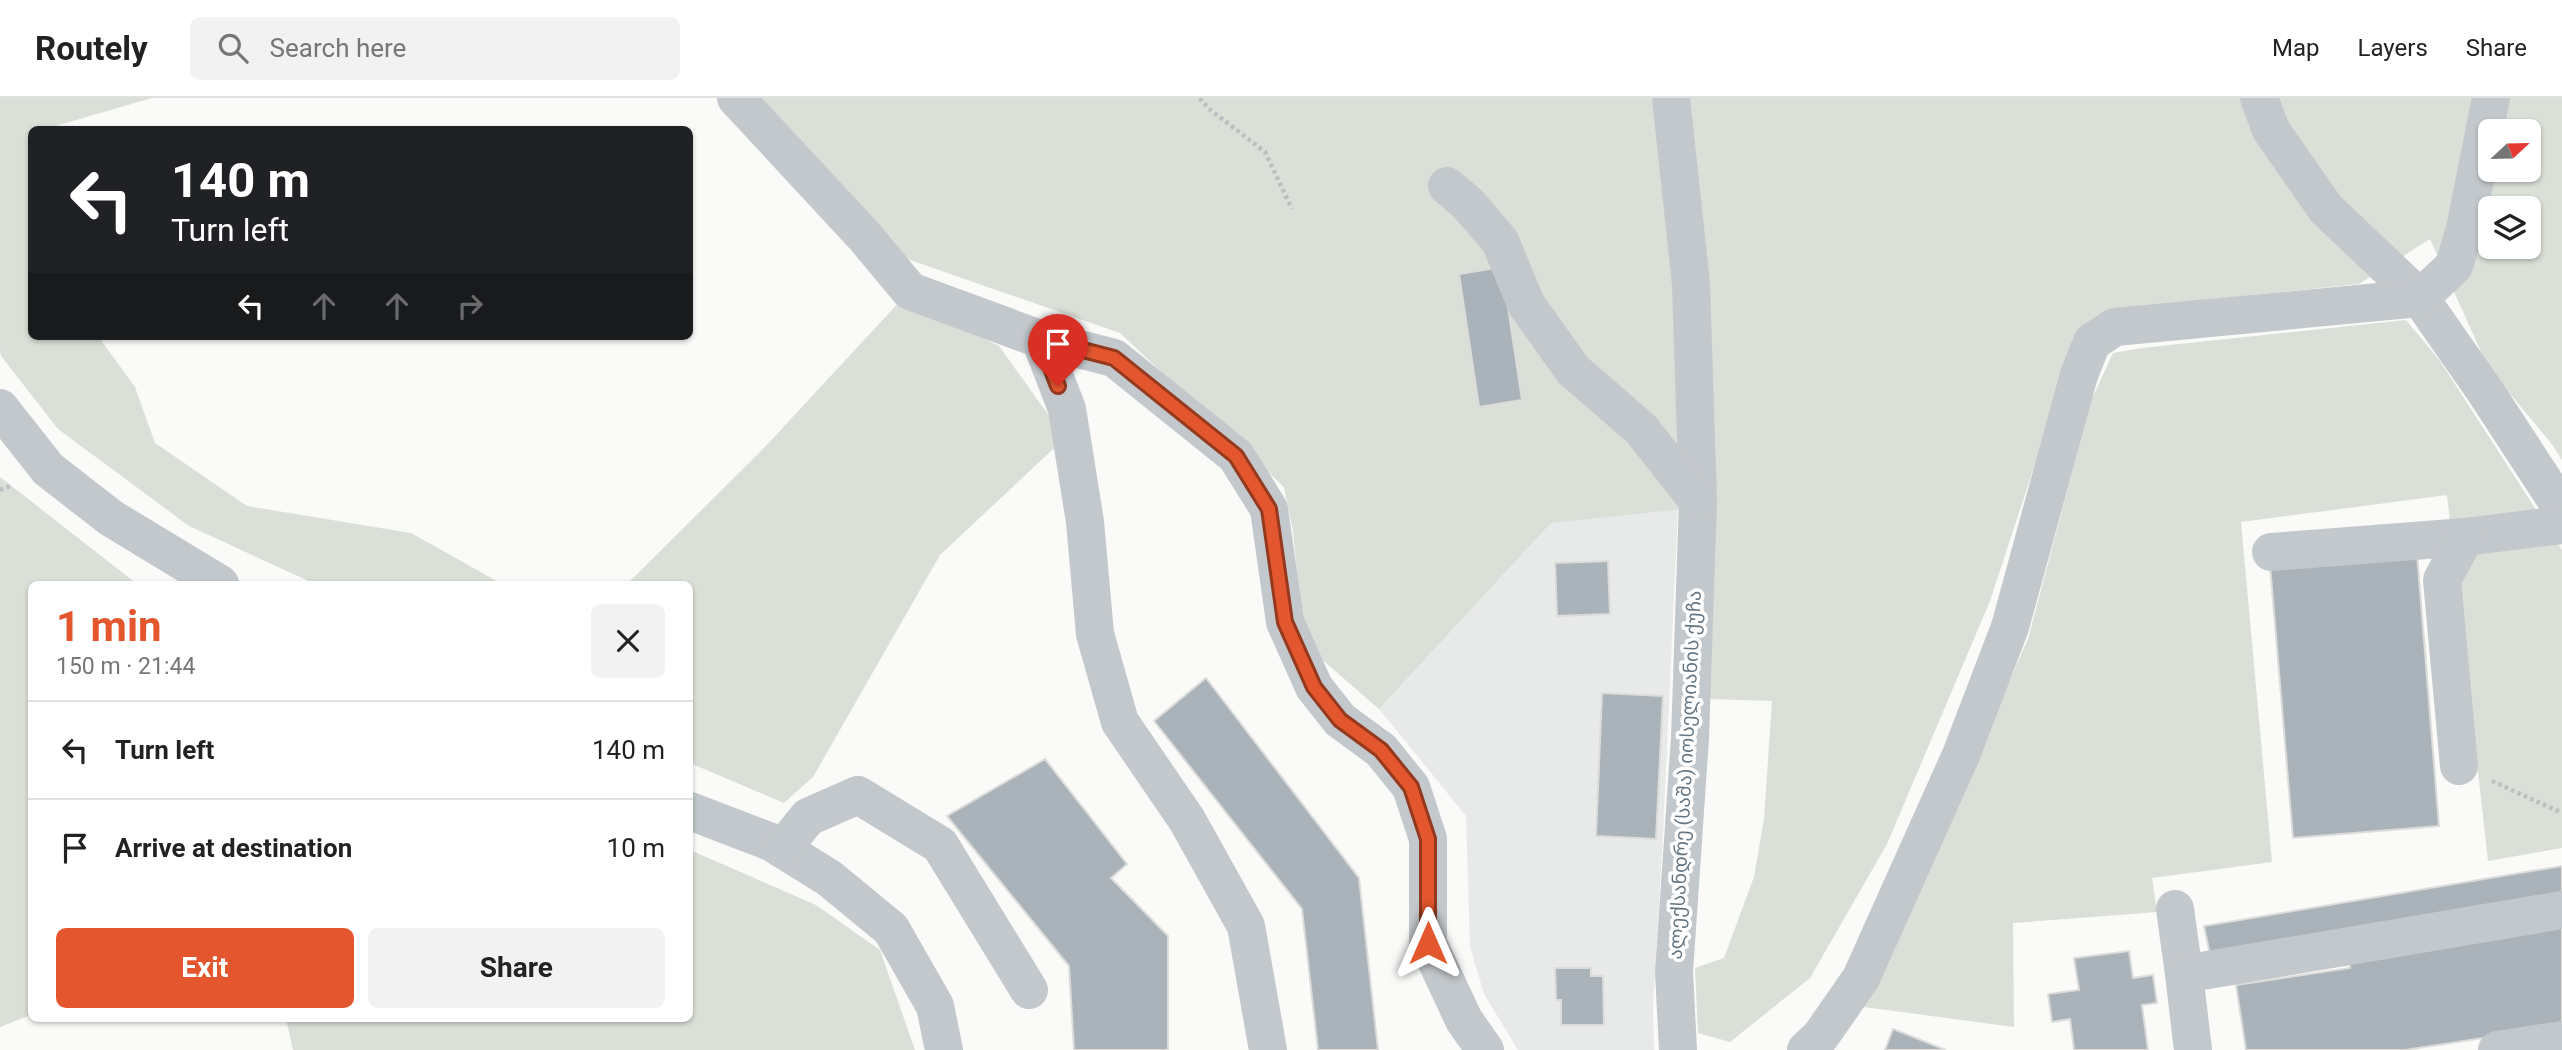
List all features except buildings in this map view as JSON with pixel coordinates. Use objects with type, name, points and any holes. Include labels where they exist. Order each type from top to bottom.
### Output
[{"type":"street","points":[[736,98],[865,237],[910,291],[1040,339],[1114,358],[1236,456],[1269,509],[1285,622],[1314,687],[1340,720],[1381,750],[1411,787],[1428,839],[1428,943],[1464,1020],[1485,1050]]},
{"type":"street","name":"ალექსანდრე (საშა) იოსელიანის ქუჩა","points":[[1671,98],[1691,284],[1698,501],[1690,738],[1674,972],[1678,1050]]},
{"type":"street","points":[[2259,98],[2271,130],[2326,209],[2420,298],[2562,509]]},
{"type":"street","points":[[1806,1050],[1820,1037],[1861,978],[1961,755],[2010,627],[2075,388],[2092,342],[2115,327],[2420,298],[2454,266],[2465,229],[2491,98]]},
{"type":"street","points":[[1447,186],[1467,203],[1500,240],[1526,304],[1573,370],[1641,429],[1698,501]]},
{"type":"street","points":[[1040,339],[1067,409],[1085,522],[1095,634],[1120,722],[1187,820],[1246,926],[1268,1050]]},
{"type":"street","points":[[0,408],[48,469],[111,518],[215,581]]},
{"type":"street","points":[[2271,552],[2465,537],[2562,525]]},
{"type":"street","points":[[2459,766],[2442,580],[2465,537]]},
{"type":"street","points":[[782,849],[808,817],[858,794],[940,845],[1029,990]]},
{"type":"street","points":[[693,812],[771,842],[829,878],[891,929],[935,1006],[944,1050]]},
{"type":"street","points":[[2175,909],[2193,1050]]},
{"type":"street","points":[[2184,974],[2562,910]]},
{"type":"street","points":[[2497,1050],[2562,1040]]},
{"type":"path","points":[[1200,98],[1265,152],[1292,209]]},
{"type":"path","points":[[2459,766],[2562,813]]},
{"type":"shaded area","points":[[0,98],[152,98],[55,126],[28,126],[28,340],[101,340],[135,387],[155,443],[247,506],[411,533],[497,581],[308,581],[189,526],[58,429],[1,356]]},
{"type":"shaded area","points":[[762,98],[2562,98],[2562,460],[2488,367],[2430,239],[2359,284],[2107,310],[2074,345],[1990,601],[1887,844],[1810,978],[1730,1042],[1698,1033],[1695,968],[1724,958],[1754,877],[1764,819],[1772,701],[1710,699],[1710,506],[1551,523],[1379,709],[1319,657],[1301,612],[1293,531],[1284,487],[1120,333],[907,259]]},
{"type":"shaded area","points":[[903,298],[999,346],[1065,438],[940,555],[813,777],[784,803],[693,764],[693,581],[630,581],[763,449]]},
{"type":"shaded area","points":[[2406,320],[2440,361],[2562,550],[2562,848],[2488,861],[2447,495],[2241,522],[2272,862],[2152,878],[2157,912],[2013,923],[2014,1027],[1864,1007],[2028,639],[2091,401],[2113,353]]},
{"type":"shaded area","points":[[0,477],[133,581],[28,581],[28,1016],[0,1027]]},
{"type":"shaded area","points":[[1678,508],[1653,1007],[1654,1050],[1518,1050],[1484,994],[1470,947],[1466,816],[1379,709],[1551,523]]},
{"type":"shaded area","points":[[693,851],[816,905],[880,950],[915,1050],[293,1050],[287,1022],[693,1022]]},
{"type":"route","points":[[1058,386],[1040,339],[1114,358],[1236,456],[1269,509],[1285,622],[1314,687],[1340,720],[1381,750],[1411,787],[1428,839],[1428,943]]}]
